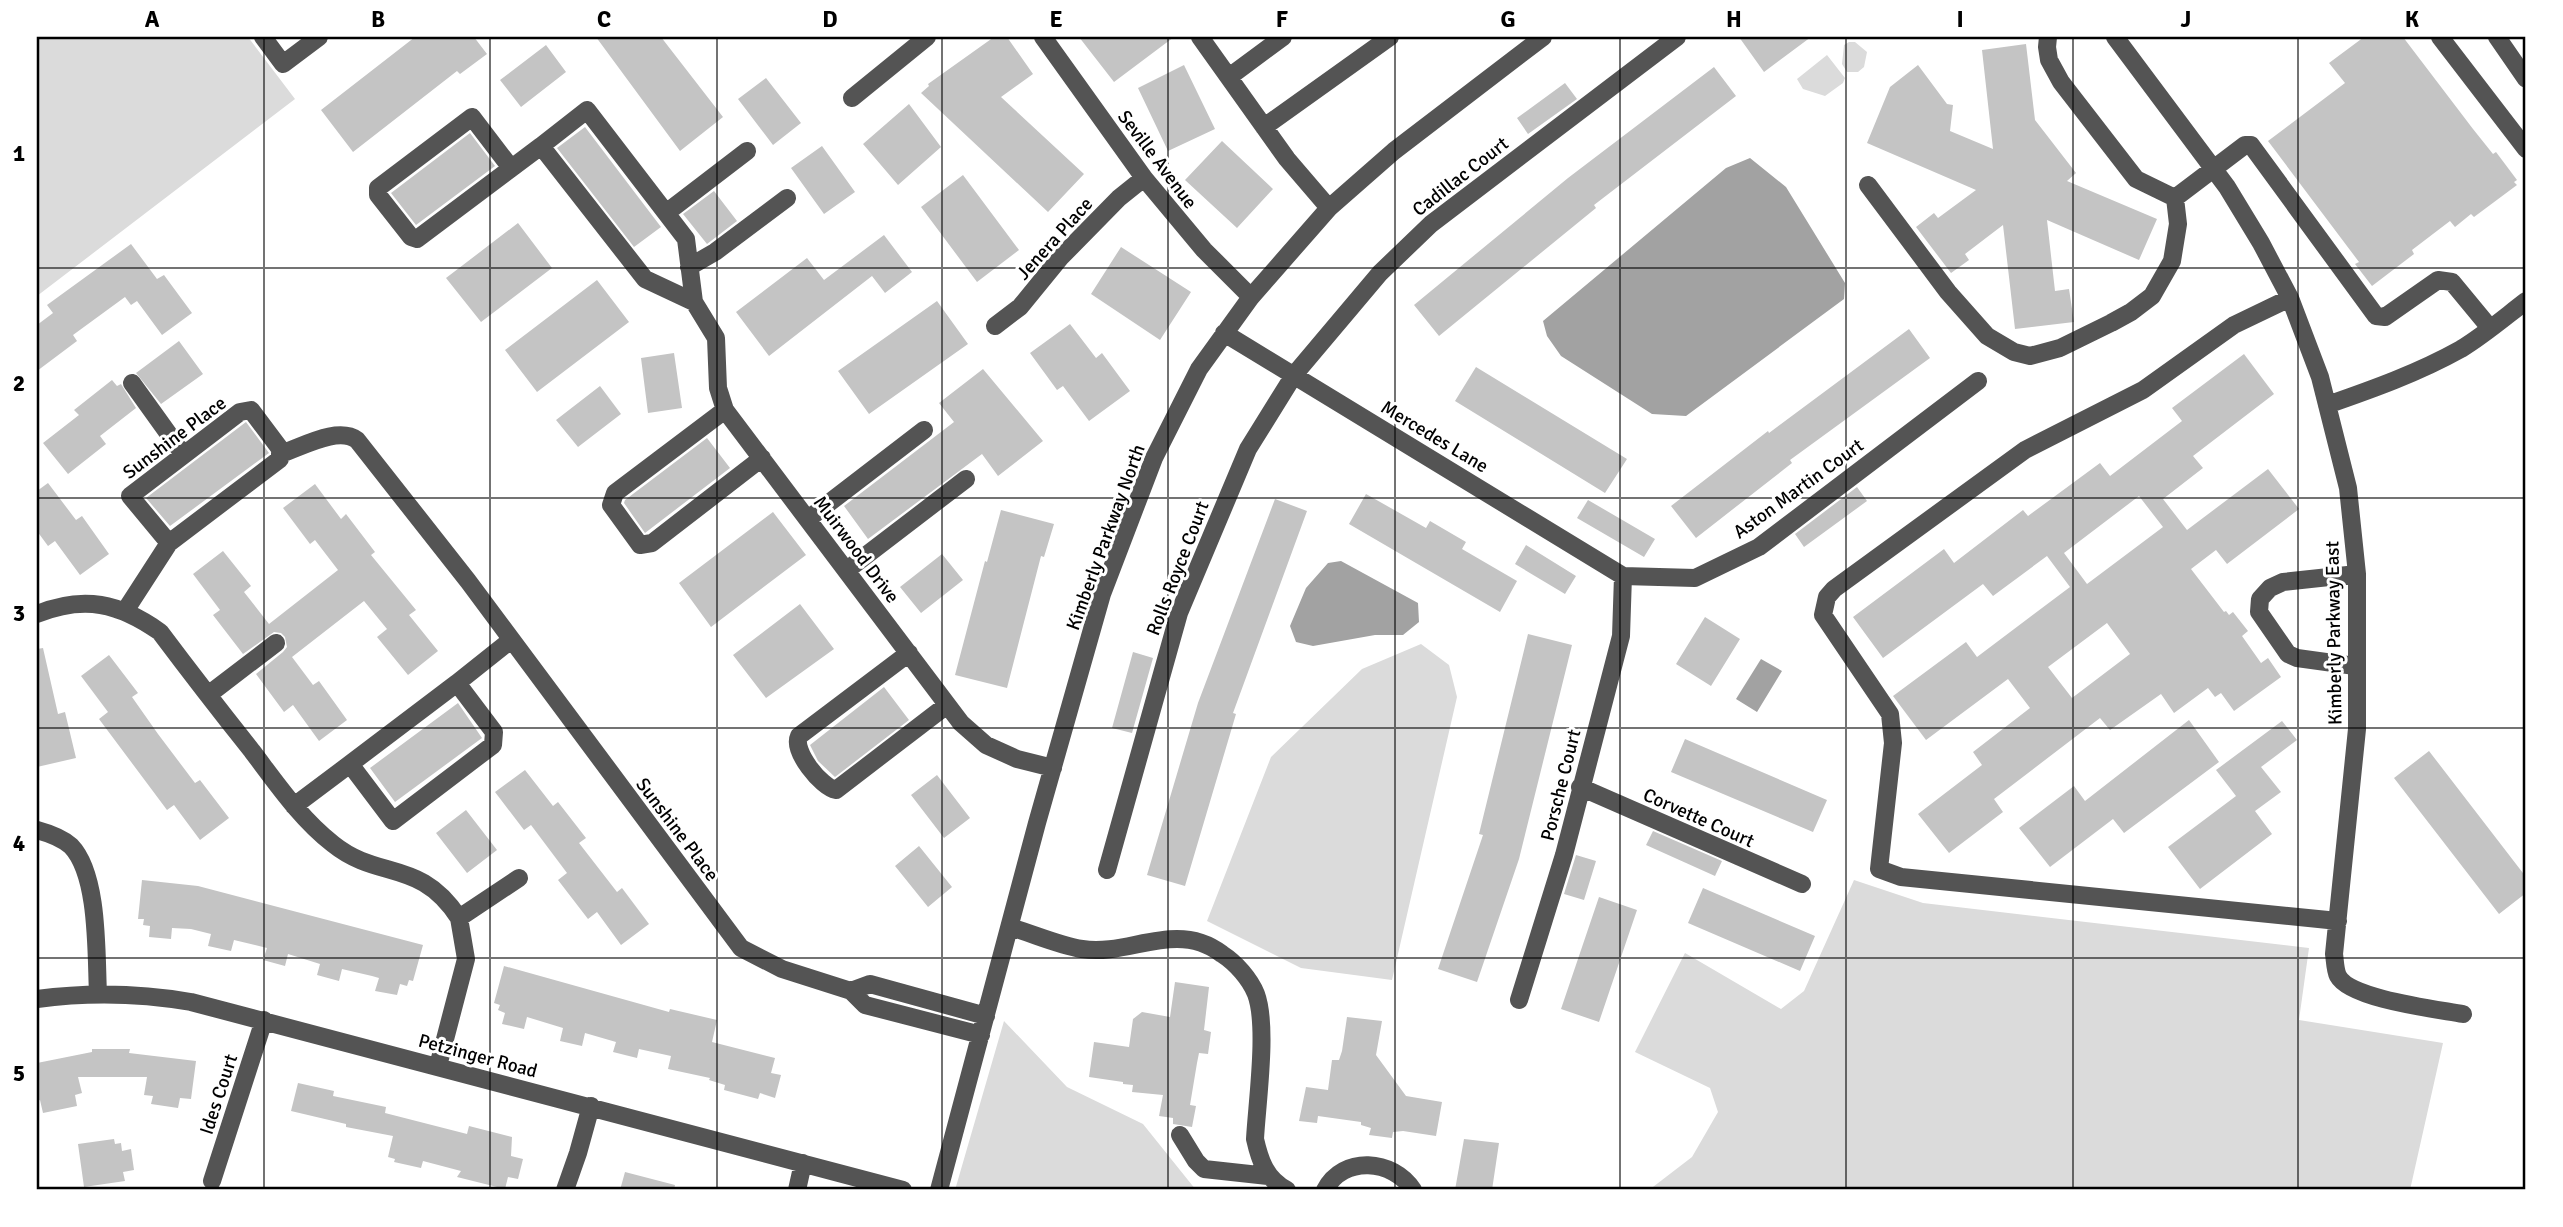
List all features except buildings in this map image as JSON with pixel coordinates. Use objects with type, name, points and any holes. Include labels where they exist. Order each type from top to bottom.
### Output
[{"type":"street","points":[[263,37],[283,64],[319,37]]},
{"type":"street","points":[[852,98],[927,37]]},
{"type":"street","name":"Seville Avenue","points":[[1043,37],[1144,178],[1204,250],[1251,297]]},
{"type":"street","points":[[1200,37],[1287,159],[1329,208]]},
{"type":"street","points":[[1229,77],[1283,37]]},
{"type":"street","points":[[1264,127],[1390,37]]},
{"type":"street","name":"Kimberly Parkway North","points":[[939,1190],[1102,594],[1154,458],[1199,369],[1251,297],[1329,208],[1394,151],[1542,37]]},
{"type":"street","name":"Cadillac Court","points":[[1294,375],[1380,273],[1431,223],[1677,37]]},
{"type":"street","points":[[2048,37],[2049,60],[2061,82],[2136,178],[2175,198]]},
{"type":"street","name":"Kimberly Parkway East","points":[[2115,37],[2213,167],[2261,243],[2290,298],[2311,350],[2348,488],[2357,574],[2357,729],[2334,954],[2337,975],[2350,989],[2463,1014]]},
{"type":"street","points":[[2440,37],[2526,149]]},
{"type":"street","points":[[2497,37],[2526,79]]},
{"type":"street","name":"Muirwood Drive","points":[[541,146],[587,110],[686,239],[694,302],[716,338],[718,388],[725,410],[961,723],[986,745],[1017,759],[1053,768]]},
{"type":"street","points":[[511,168],[472,117],[378,188],[378,195],[411,237],[417,239],[541,146],[645,279],[694,302]]},
{"type":"street","points":[[2175,198],[2213,167],[2245,145],[2251,145],[2376,316],[2385,317],[2438,280],[2452,282],[2490,328]]},
{"type":"street","points":[[666,213],[747,151]]},
{"type":"street","name":"Jenera Place","points":[[995,326],[1020,307],[1060,258],[1119,198],[1144,178]]},
{"type":"street","points":[[1868,185],[1948,292],[1987,336],[2014,352],[2030,356],[2060,348],[2111,323],[2151,296],[2172,261],[2178,224],[2175,198]]},
{"type":"street","points":[[689,267],[715,252],[788,198]]},
{"type":"street","points":[[2290,298],[2234,325],[2143,390],[2025,450],[1834,589],[1827,597],[1822,615],[1890,714],[1893,743],[1880,869],[1901,877],[2338,921]]},
{"type":"street","points":[[2327,405],[2373,389],[2437,361],[2463,347],[2526,301]]},
{"type":"street","name":"Mercedes Lane","points":[[1224,333],[1623,576]]},
{"type":"street","name":"Rolls Royce Court","points":[[1107,870],[1179,613],[1248,449],[1294,375]]},
{"type":"street","name":"Aston Martin Court","points":[[1623,576],[1695,578],[1759,547],[1978,381]]},
{"type":"street","points":[[132,383],[183,454]]},
{"type":"street","name":"Sunshine Place","points":[[125,611],[169,543],[280,458],[281,450],[251,410],[240,412],[130,496],[169,543]]},
{"type":"street","points":[[725,410],[615,493],[611,505],[640,545],[652,543],[762,458]]},
{"type":"street","points":[[808,519],[924,430]]},
{"type":"street","name":"Sunshine Place","points":[[280,454],[332,434],[350,435],[357,440],[468,581],[741,948],[782,969],[851,991],[865,1005],[981,1035]]},
{"type":"street","points":[[847,570],[966,479]]},
{"type":"street","points":[[2355,666],[2297,658],[2288,654],[2259,612],[2260,599],[2270,588],[2283,582],[2357,574]]},
{"type":"street","name":"Porsche Court","points":[[1519,1000],[1564,855],[1621,636],[1623,576]]},
{"type":"street","points":[[37,614],[59,605],[86,603],[125,611],[160,632],[294,806],[334,844],[355,859],[419,878],[449,902],[458,918],[466,958],[438,1066]]},
{"type":"street","points":[[294,806],[511,640]]},
{"type":"street","points":[[208,695],[276,643]]},
{"type":"street","points":[[909,653],[799,736],[796,742],[797,750],[820,780],[836,790],[947,705]]},
{"type":"street","points":[[350,764],[393,821],[488,750],[495,739],[494,732],[457,683]]},
{"type":"street","name":"Corvette Court","points":[[1580,787],[1802,884]]},
{"type":"street","points":[[37,830],[64,841],[73,848],[84,867],[92,892],[98,994]]},
{"type":"street","points":[[458,918],[519,878]]},
{"type":"street","points":[[1010,927],[1083,949],[1122,948],[1160,939],[1181,939],[1199,942],[1229,958],[1256,995],[1261,1018],[1255,1139],[1259,1158],[1268,1176],[1287,1190]]},
{"type":"street","name":"Sunshine Place","points":[[851,991],[870,984],[986,1016]]},
{"type":"street","name":"Petzinger Road","points":[[37,999],[98,994],[152,995],[191,1002],[903,1190]]},
{"type":"street","name":"Ides Court","points":[[212,1181],[264,1020]]},
{"type":"street","points":[[565,1190],[591,1106]]},
{"type":"street","points":[[1180,1135],[1204,1169],[1268,1176]]},
{"type":"street","points":[[797,1190],[803,1163]]},
{"type":"street","points":[[1325,1190],[1338,1173],[1346,1168],[1366,1166],[1388,1168],[1408,1182],[1413,1190]]},
{"type":"shaded area","points":[[37,37],[248,37],[295,99],[37,296]]},
{"type":"shaded area","points":[[1855,42],[1867,52],[1864,67],[1858,72],[1847,72],[1842,64],[1844,45]]},
{"type":"shaded area","points":[[1827,55],[1845,78],[1843,83],[1825,96],[1803,89],[1797,79]]},
{"type":"shaded area","points":[[1750,158],[1786,187],[1845,283],[1844,299],[1686,416],[1652,414],[1561,356],[1547,336],[1543,321],[1726,168]]},
{"type":"shaded area","points":[[1341,561],[1418,603],[1419,622],[1403,635],[1375,635],[1313,646],[1296,642],[1290,626],[1306,588],[1328,563]]},
{"type":"shaded area","points":[[1421,644],[1449,665],[1457,697],[1392,980],[1301,968],[1207,921],[1271,757],[1362,669]]},
{"type":"shaded area","points":[[1761,659],[1782,671],[1757,712],[1736,699]]},
{"type":"shaded area","points":[[1854,880],[1923,903],[2309,948],[2299,1020],[2443,1043],[2410,1190],[1649,1190],[1692,1157],[1718,1112],[1710,1088],[1635,1052],[1685,953],[1781,1009],[1804,991]]},
{"type":"shaded area","points":[[1004,1021],[1067,1087],[1143,1124],[1196,1190],[955,1190]]}]
